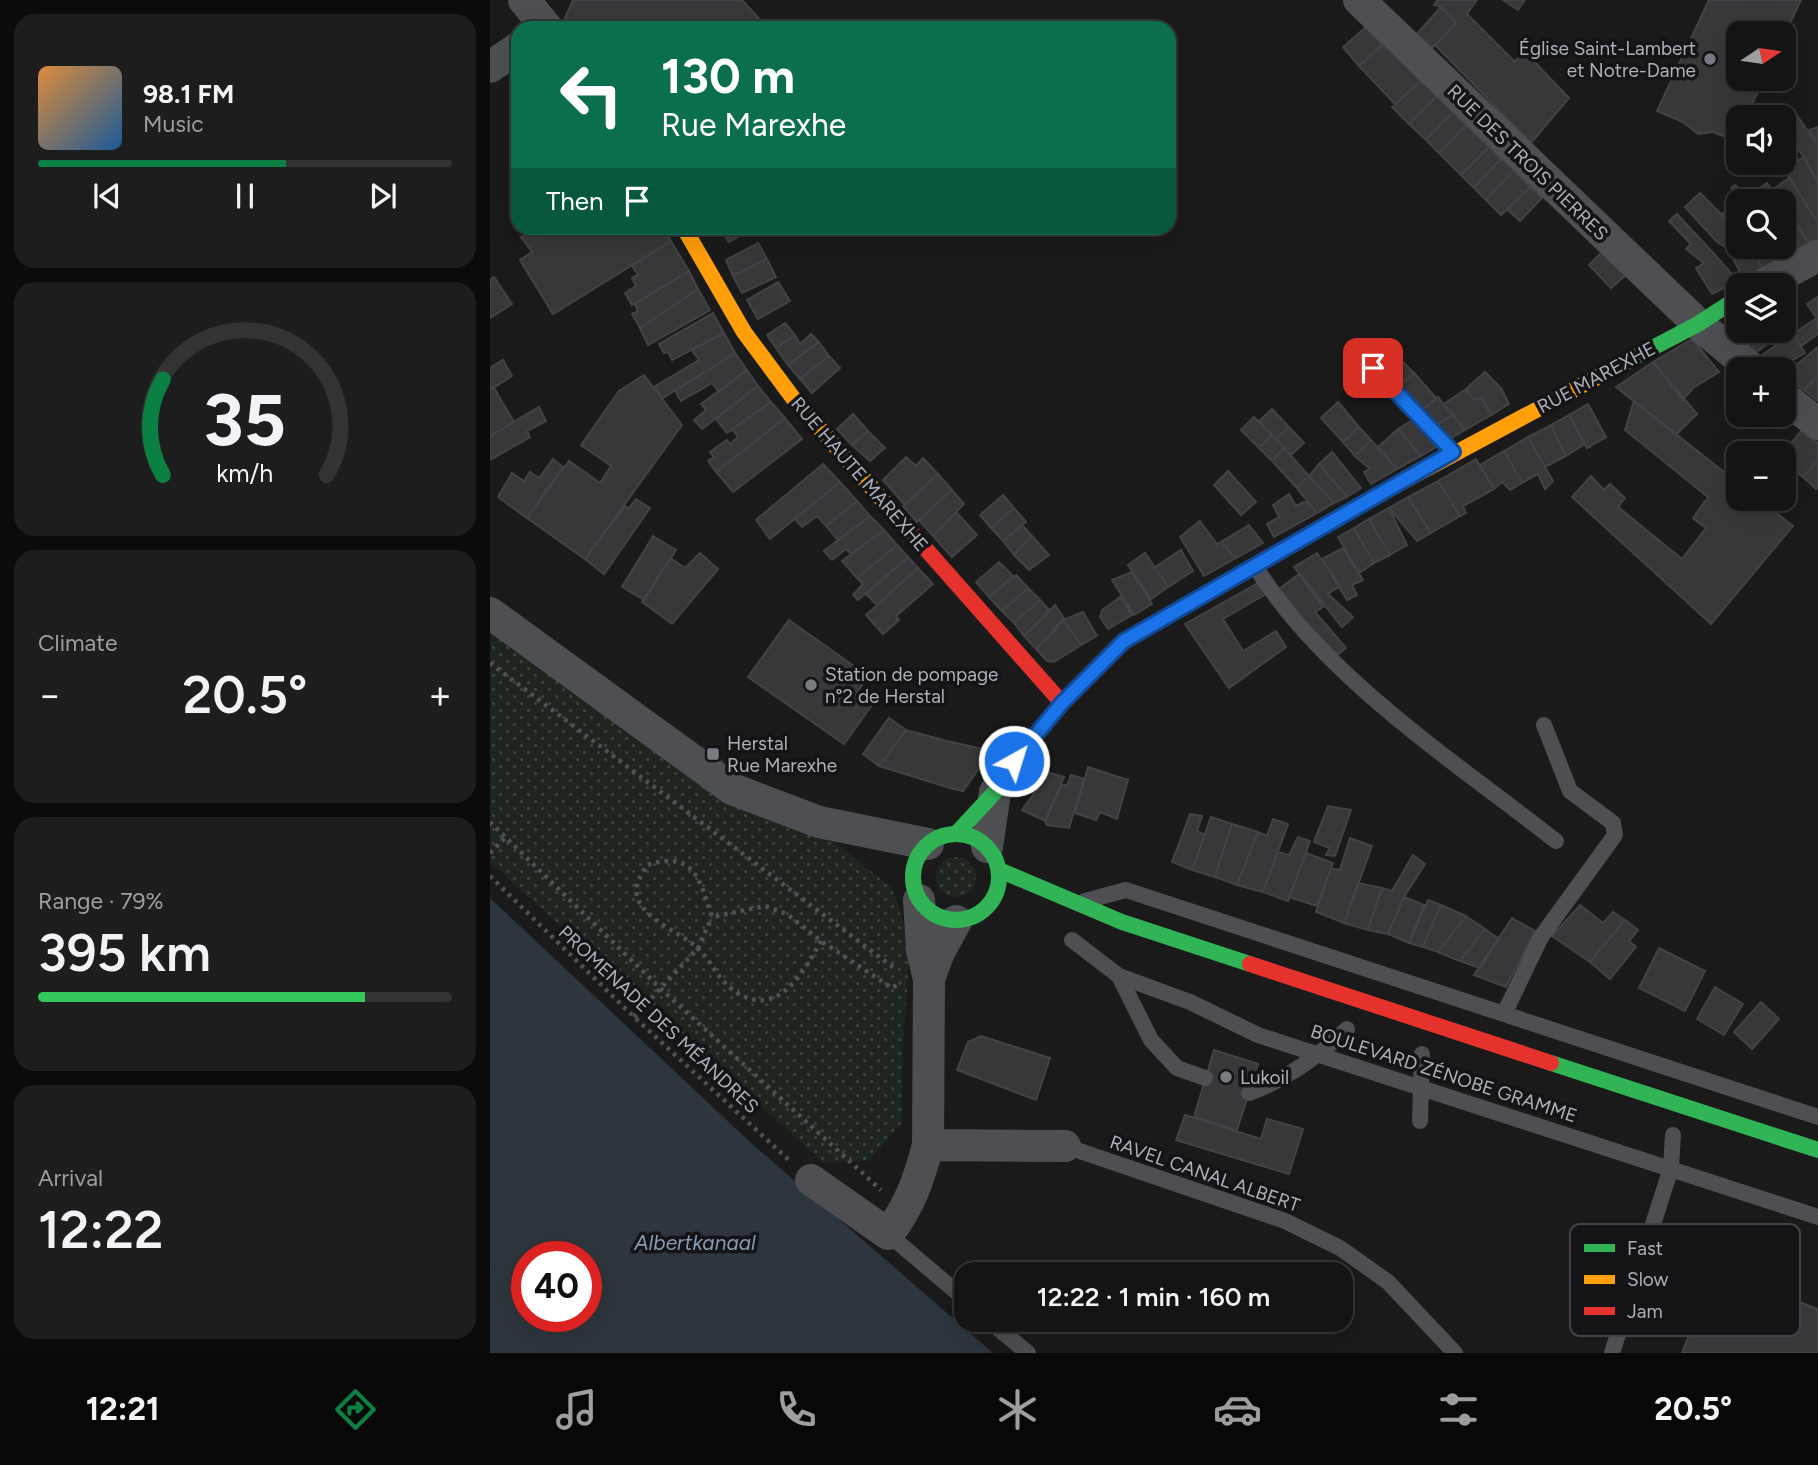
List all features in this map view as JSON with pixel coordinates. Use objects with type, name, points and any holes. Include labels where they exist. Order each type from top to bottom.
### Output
[{"type":"street","name":"RUE DES TROIS PIERRES","points":[[1359,0],[1698,324],[1738,357]]},
{"type":"street","points":[[490,67],[511,53]]},
{"type":"street","name":"RUE HAUTE MAREXHE","points":[[688,235],[744,332],[793,398],[1062,703]]},
{"type":"street","points":[[1786,273],[1818,256]]},
{"type":"street","name":"RUE MAREXHE","points":[[942,839],[995,792],[1014,761],[1062,703],[1124,641],[1453,452],[1698,324],[1726,306]]},
{"type":"street","points":[[1796,406],[1818,424]]},
{"type":"street","points":[[490,613],[732,789],[819,822],[942,839],[976,838],[993,859],[1076,904],[1236,960],[1818,1150]]},
{"type":"street","name":"RUE MAREXHE","points":[[993,859],[995,792]]},
{"type":"street","points":[[811,1180],[897,1223],[919,1181],[928,1145],[918,979],[922,950],[919,900],[913,883],[914,868],[942,839]]},
{"type":"street","points":[[919,900],[941,918],[956,921],[973,918],[994,900],[993,859]]},
{"type":"street","points":[[918,979],[939,952],[956,921]]},
{"type":"street","points":[[928,1145],[1065,1146]]},
{"type":"lane","points":[[1356,349],[1453,452]]},
{"type":"lane","points":[[1255,566],[1291,618],[1329,659],[1556,841]]},
{"type":"lane","points":[[1504,1014],[1541,937],[1615,835],[1613,823],[1570,791],[1544,725]]},
{"type":"lane","points":[[1076,904],[1126,890],[1818,1117]]},
{"type":"lane","name":"BOULEVARD ZÉNOBE GRAMME","points":[[1072,940],[1119,976],[1189,1002],[1258,1035],[1818,1217]]},
{"type":"lane","points":[[1119,976],[1151,1040],[1177,1068],[1205,1078]]},
{"type":"lane","points":[[1249,1093],[1272,1084],[1320,1056],[1347,1029]]},
{"type":"lane","points":[[1420,1121],[1422,1054]]},
{"type":"lane","points":[[1653,1224],[1671,1168],[1673,1135]]},
{"type":"lane","name":"RAVEL CANAL ALBERT","points":[[1065,1146],[1285,1221],[1340,1248],[1388,1282],[1455,1353]]},
{"type":"lane","points":[[897,1223],[954,1287]]},
{"type":"lane","points":[[1003,1332],[1028,1353]]},
{"type":"lane","points":[[1612,1353],[1617,1336]]},
{"type":"path","points":[[490,663],[918,979]]},
{"type":"path","points":[[490,822],[897,1223]]},
{"type":"path","points":[[490,853],[505,838]]},
{"type":"path","points":[[634,1017],[698,948],[712,917],[700,881],[687,864],[668,858],[647,864],[637,883],[638,899],[648,915],[698,948],[729,986],[752,999],[778,997],[799,981],[821,941]]},
{"type":"path","name":"PROMENADE DES MÉANDRES","points":[[490,876],[634,1017],[811,1180]]},
{"type":"path","points":[[712,917],[765,906],[787,914],[821,941],[892,988],[918,979]]},
{"type":"shaded area","points":[[490,594],[622,691],[783,801],[892,888],[910,944],[902,1065],[902,1123],[868,1161],[824,1163],[490,862]]},
{"type":"shaded area","points":[[956,857],[970,863],[976,877],[970,891],[956,897],[942,891],[936,877],[942,863]]},
{"type":"water","name":"Albertkanaal","points":[[490,898],[750,1142],[954,1319],[954,1332],[969,1332],[993,1353],[490,1353]]},
{"type":"building","points":[[573,0],[742,0],[762,21],[565,21]]},
{"type":"building","points":[[1437,0],[1477,0],[1467,14],[1515,62],[1524,51],[1569,98],[1531,143],[1435,45],[1456,23],[1441,7],[1434,5]]},
{"type":"building","points":[[1503,0],[1525,0],[1518,10]]},
{"type":"building","name":"Église Saint-Lambert et Notre-Dame","points":[[1709,0],[1801,0],[1791,21],[1726,21],[1726,91],[1758,91],[1752,105],[1726,105],[1726,137],[1713,132],[1698,134],[1683,122],[1657,111]]},
{"type":"building","points":[[1441,7],[1456,23],[1429,51],[1415,36]]},
{"type":"building","points":[[1367,26],[1384,43],[1359,66],[1343,47]]},
{"type":"building","points":[[1384,43],[1421,81],[1395,104],[1359,66]]},
{"type":"building","points":[[1421,81],[1437,96],[1409,124],[1392,107]]},
{"type":"building","points":[[1437,96],[1453,112],[1426,140],[1409,124]]},
{"type":"building","points":[[1453,112],[1466,125],[1439,153],[1426,140]]},
{"type":"building","points":[[1796,114],[1818,146],[1818,182],[1796,145]]},
{"type":"building","points":[[1466,125],[1489,147],[1461,175],[1439,153]]},
{"type":"building","points":[[1818,127],[1818,146],[1809,130]]},
{"type":"building","points":[[1489,147],[1501,159],[1474,188],[1461,175]]},
{"type":"building","points":[[1804,157],[1818,182],[1818,223],[1788,175],[1796,175],[1796,162]]},
{"type":"building","points":[[1501,159],[1514,170],[1486,200],[1474,188]]},
{"type":"building","points":[[1514,170],[1530,187],[1501,215],[1486,200]]},
{"type":"building","points":[[1789,178],[1818,223],[1818,239],[1809,243],[1796,224],[1796,189],[1773,189]]},
{"type":"building","points":[[1767,183],[1771,189],[1758,189]]},
{"type":"building","points":[[1530,187],[1542,198],[1520,221],[1507,209]]},
{"type":"building","points":[[1700,193],[1726,219],[1726,248],[1716,241],[1685,207]]},
{"type":"building","points":[[1677,214],[1731,273],[1726,273],[1726,287],[1712,294],[1696,268],[1704,263],[1686,249],[1691,244],[1669,221]]},
{"type":"building","points":[[1796,223],[1809,243],[1796,250]]},
{"type":"building","points":[[667,235],[671,241],[553,314],[520,260],[532,252],[521,237]]},
{"type":"building","points":[[724,235],[740,235],[729,242]]},
{"type":"building","points":[[671,241],[689,271],[632,305],[625,293],[636,286],[632,278],[638,275],[632,266]]},
{"type":"building","points":[[758,243],[767,259],[733,276],[726,260]]},
{"type":"building","points":[[1602,252],[1626,275],[1611,288],[1589,265]]},
{"type":"building","points":[[767,259],[776,277],[742,293],[733,276]]},
{"type":"building","points":[[1733,259],[1758,259],[1762,268],[1752,273],[1740,273]]},
{"type":"building","points":[[1758,259],[1773,259],[1774,261],[1762,268]]},
{"type":"building","points":[[689,271],[698,289],[640,328],[632,314],[638,311],[635,304]]},
{"type":"building","points":[[494,277],[512,304],[490,318],[490,279]]},
{"type":"building","points":[[778,282],[790,301],[758,319],[747,300]]},
{"type":"building","points":[[698,289],[710,310],[648,345],[640,328]]},
{"type":"building","points":[[1818,297],[1818,320],[1807,304]]},
{"type":"building","points":[[713,313],[724,333],[672,360],[668,352],[664,353],[659,344]]},
{"type":"building","points":[[1817,318],[1818,334],[1801,346],[1796,338],[1796,332]]},
{"type":"building","points":[[785,323],[795,335],[776,348],[767,335]]},
{"type":"building","points":[[724,333],[735,353],[663,398],[654,387],[699,360],[692,350]]},
{"type":"building","points":[[811,334],[819,342],[788,365],[776,348],[795,335],[800,344]]},
{"type":"building","points":[[1692,339],[1719,372],[1693,388],[1683,400],[1653,362]]},
{"type":"building","points":[[1796,339],[1805,353],[1796,358],[1762,355],[1780,343],[1796,343]]},
{"type":"building","points":[[819,342],[829,356],[800,379],[788,365]]},
{"type":"building","points":[[1743,343],[1769,343],[1755,353]]},
{"type":"building","points":[[1818,347],[1818,376],[1804,390],[1796,384],[1796,365]]},
{"type":"building","points":[[1392,351],[1414,373],[1397,388],[1376,367]]},
{"type":"building","points":[[735,353],[747,370],[719,392],[712,383],[681,401],[675,391]]},
{"type":"building","points":[[829,356],[840,368],[812,393],[800,379]]},
{"type":"building","points":[[503,360],[512,376],[490,390],[490,368]]},
{"type":"building","points":[[1653,362],[1697,414],[1676,435],[1616,387]]},
{"type":"building","points":[[747,370],[758,386],[702,429],[694,420],[706,410],[701,404]]},
{"type":"building","points":[[1485,372],[1501,388],[1509,404],[1491,415],[1481,397],[1474,400],[1466,389]]},
{"type":"building","points":[[1414,373],[1436,398],[1419,413],[1397,388]]},
{"type":"building","points":[[644,375],[682,425],[585,559],[527,518],[569,461],[600,483],[611,466],[581,445],[619,391]]},
{"type":"building","points":[[1818,376],[1818,401],[1804,390]]},
{"type":"building","points":[[758,386],[771,402],[727,433],[716,419]]},
{"type":"building","points":[[494,388],[514,422],[490,436],[490,390]]},
{"type":"building","points":[[1466,389],[1474,400],[1481,397],[1491,415],[1465,430],[1444,404]]},
{"type":"building","points":[[1438,397],[1452,415],[1433,428],[1419,413]]},
{"type":"building","points":[[1634,401],[1726,474],[1726,511],[1774,511],[1793,526],[1711,624],[1572,497],[1591,476],[1604,490],[1610,484],[1625,498],[1618,507],[1682,559],[1706,528],[1693,518],[1708,497],[1625,430]]},
{"type":"building","points":[[771,402],[785,418],[716,472],[708,461],[714,457],[710,452],[727,440],[730,444],[738,437],[732,429]]},
{"type":"building","points":[[1338,402],[1359,427],[1343,442],[1321,418]]},
{"type":"building","points":[[1588,404],[1606,437],[1587,448],[1569,415]]},
{"type":"building","points":[[539,407],[546,421],[527,431],[530,437],[490,460],[490,436]]},
{"type":"building","points":[[1272,409],[1289,427],[1276,439],[1259,421]]},
{"type":"building","points":[[853,414],[868,431],[852,445],[837,429]]},
{"type":"building","points":[[1452,415],[1465,430],[1446,441],[1433,428]]},
{"type":"building","points":[[1569,415],[1585,444],[1566,456],[1551,425]]},
{"type":"building","points":[[1254,417],[1272,435],[1259,448],[1241,430]]},
{"type":"building","points":[[785,418],[802,439],[733,492],[716,472]]},
{"type":"building","points":[[1416,418],[1439,445],[1421,456],[1398,429]]},
{"type":"building","points":[[1551,425],[1566,456],[1545,467],[1528,437]]},
{"type":"building","points":[[1289,427],[1304,443],[1291,455],[1276,439]]},
{"type":"building","points":[[1359,427],[1371,440],[1355,456],[1343,442]]},
{"type":"building","points":[[1398,429],[1421,456],[1397,469],[1378,447]]},
{"type":"building","points":[[1802,430],[1818,443],[1818,460],[1803,477],[1796,471],[1796,441],[1793,441]]},
{"type":"building","points":[[868,431],[885,448],[870,461],[852,445]]},
{"type":"building","points":[[1272,435],[1284,448],[1272,461],[1259,448]]},
{"type":"building","points":[[1528,437],[1553,481],[1545,489],[1538,474],[1522,483],[1504,451]]},
{"type":"building","points":[[1371,440],[1397,469],[1371,484],[1364,472],[1370,469],[1355,456]]},
{"type":"building","points":[[1284,448],[1309,476],[1297,488],[1272,461]]},
{"type":"building","points":[[1504,451],[1522,483],[1510,490],[1502,482],[1494,489],[1480,465]]},
{"type":"building","points":[[1332,452],[1361,488],[1347,497],[1319,464]]},
{"type":"building","points":[[906,457],[916,466],[923,458],[938,474],[905,505],[883,480]]},
{"type":"building","points":[[553,459],[563,467],[527,518],[498,497],[512,473],[524,481],[530,472],[539,478]]},
{"type":"building","points":[[1476,459],[1494,489],[1463,506],[1466,513],[1460,516],[1438,481]]},
{"type":"building","points":[[1818,460],[1818,487],[1816,489],[1803,477]]},
{"type":"building","points":[[823,464],[840,482],[770,539],[756,520]]},
{"type":"building","points":[[1319,464],[1347,497],[1334,503],[1309,476]]},
{"type":"building","points":[[1228,471],[1256,502],[1241,515],[1214,485]]},
{"type":"building","points":[[938,474],[952,490],[917,522],[903,506]]},
{"type":"building","points":[[1309,476],[1334,503],[1317,513],[1297,488]]},
{"type":"building","points":[[1438,481],[1460,516],[1431,533],[1408,497]]},
{"type":"building","points":[[840,482],[857,501],[826,526],[817,516],[802,527],[795,519]]},
{"type":"building","points":[[952,490],[964,504],[933,536],[919,520]]},
{"type":"building","points":[[1289,494],[1296,506],[1306,501],[1317,513],[1274,537],[1267,524],[1279,517],[1273,505]]},
{"type":"building","points":[[1003,495],[1014,508],[991,528],[980,515]]},
{"type":"building","points":[[1408,497],[1431,533],[1417,541],[1389,508]]},
{"type":"building","points":[[636,499],[650,508],[604,574],[585,559],[625,506],[628,509]]},
{"type":"building","points":[[857,501],[870,516],[838,540],[826,526]]},
{"type":"building","points":[[1014,508],[1026,522],[1003,541],[991,528]]},
{"type":"building","points":[[1389,508],[1407,545],[1390,555],[1369,519]]},
{"type":"building","points":[[956,512],[977,535],[952,557],[933,536]]},
{"type":"building","points":[[870,516],[884,530],[851,554],[846,549],[832,560],[824,551]]},
{"type":"building","points":[[1369,519],[1390,555],[1374,563],[1354,528]]},
{"type":"building","points":[[1200,521],[1217,544],[1221,542],[1236,558],[1204,576],[1180,537]]},
{"type":"building","points":[[1022,525],[1032,536],[1014,555],[1003,541]]},
{"type":"building","points":[[1249,525],[1263,543],[1236,558],[1221,542]]},
{"type":"building","points":[[1354,528],[1374,563],[1359,573],[1338,537]]},
{"type":"building","points":[[884,530],[897,545],[857,578],[842,561]]},
{"type":"building","points":[[653,536],[676,550],[644,600],[622,587]]},
{"type":"building","points":[[1032,536],[1049,555],[1029,570],[1014,555]]},
{"type":"building","points":[[897,545],[908,557],[858,600],[853,595],[863,584],[857,578]]},
{"type":"building","points":[[1343,548],[1363,580],[1352,585],[1357,595],[1347,600],[1322,559]]},
{"type":"building","points":[[1181,550],[1193,571],[1168,587],[1155,567]]},
{"type":"building","points":[[700,553],[718,569],[672,624],[642,602],[670,558],[685,568]]},
{"type":"building","points":[[1145,553],[1168,587],[1151,599],[1128,565]]},
{"type":"building","points":[[1317,553],[1340,586],[1328,594],[1353,617],[1342,627],[1294,567]]},
{"type":"building","points":[[908,557],[918,568],[877,605],[866,594]]},
{"type":"building","points":[[999,562],[1013,576],[989,597],[976,582]]},
{"type":"building","points":[[918,568],[933,584],[896,616],[899,620],[883,634],[866,615]]},
{"type":"building","points":[[1132,572],[1152,604],[1134,615],[1112,580]]},
{"type":"building","points":[[1299,574],[1323,607],[1315,612],[1346,648],[1334,658],[1278,590]]},
{"type":"building","points":[[1016,575],[1028,588],[1002,611],[989,597]]},
{"type":"building","points":[[1258,583],[1266,594],[1223,619],[1243,651],[1276,631],[1286,647],[1229,688],[1185,624]]},
{"type":"building","points":[[1028,588],[1040,600],[1014,623],[1002,611]]},
{"type":"building","points":[[1120,597],[1132,615],[1108,629],[1100,617],[1102,610]]},
{"type":"building","points":[[1040,600],[1050,611],[1024,636],[1014,623]]},
{"type":"building","points":[[1055,605],[1065,620],[1053,628],[1056,630],[1036,649],[1024,636]]},
{"type":"building","points":[[1083,612],[1097,636],[1081,645],[1063,620]]},
{"type":"building","name":"Station de pompage n°2 de Herstal","points":[[789,620],[868,676],[856,694],[872,705],[844,744],[748,677]]},
{"type":"building","points":[[1063,620],[1081,645],[1054,662],[1047,661],[1036,649]]},
{"type":"building","points":[[889,718],[906,730],[879,766],[863,754]]},
{"type":"building","points":[[906,730],[991,751],[963,791],[950,788],[879,766]]},
{"type":"building","points":[[1088,767],[1128,780],[1117,819],[1100,812],[1096,820],[1075,813]]},
{"type":"building","points":[[1050,773],[1064,777],[1045,821],[1022,810],[1040,785],[1043,776]]},
{"type":"building","points":[[1071,775],[1084,779],[1069,828],[1047,825],[1045,821],[1062,784],[1067,786]]},
{"type":"building","points":[[1328,806],[1351,810],[1335,856],[1326,855],[1330,848],[1314,842]]},
{"type":"building","points":[[1190,814],[1202,816],[1197,831],[1205,835],[1192,870],[1172,862]]},
{"type":"building","points":[[1211,817],[1232,824],[1215,877],[1192,870]]},
{"type":"building","points":[[1273,819],[1288,824],[1263,892],[1237,885],[1258,832],[1267,836]]},
{"type":"building","points":[[1232,824],[1258,832],[1237,885],[1215,877]]},
{"type":"building","points":[[1298,837],[1310,841],[1288,901],[1263,892],[1278,852],[1289,855]]},
{"type":"building","points":[[1350,838],[1372,846],[1344,923],[1316,912],[1331,868],[1340,870]]},
{"type":"building","points":[[1306,853],[1333,863],[1317,906],[1289,897]]},
{"type":"building","points":[[1413,855],[1425,864],[1404,897],[1388,934],[1368,930],[1382,888],[1392,891]]},
{"type":"building","points":[[1358,883],[1382,888],[1368,930],[1344,923]]},
{"type":"building","points":[[1404,897],[1424,905],[1409,943],[1388,934]]},
{"type":"building","points":[[1428,900],[1441,905],[1423,947],[1409,943]]},
{"type":"building","points":[[1441,905],[1466,916],[1438,952],[1423,947]]},
{"type":"building","points":[[1580,905],[1603,923],[1613,912],[1625,920],[1590,962],[1552,936]]},
{"type":"building","points":[[1466,916],[1485,929],[1460,961],[1438,952]]},
{"type":"building","points":[[1512,918],[1535,931],[1506,987],[1474,975]]},
{"type":"building","points":[[1625,920],[1638,930],[1629,941],[1636,947],[1610,979],[1590,962]]},
{"type":"building","points":[[1485,929],[1499,939],[1480,968],[1460,961]]},
{"type":"building","points":[[1659,948],[1705,971],[1685,1011],[1639,988]]},
{"type":"building","points":[[1715,987],[1743,1004],[1724,1035],[1697,1019]]},
{"type":"building","points":[[1761,1002],[1779,1019],[1752,1049],[1734,1032]]},
{"type":"building","points":[[981,1036],[1050,1058],[1036,1100],[957,1070],[968,1042]]},
{"type":"building","points":[[1214,1050],[1258,1064],[1237,1130],[1194,1117]]},
{"type":"building","points":[[1185,1115],[1261,1139],[1267,1119],[1303,1129],[1289,1174],[1176,1140]]},
{"type":"building","points":[[1800,1302],[1818,1309],[1818,1353],[1682,1353],[1689,1336],[1800,1336]]},
{"type":"traffic: fast","points":[[1622,364],[1698,324],[1726,306]]},
{"type":"traffic: fast","points":[[956,834],[995,792],[1014,761],[1062,703],[1124,641],[1385,491]]},
{"type":"traffic: fast","points":[[956,834],[980,841],[992,853],[999,877],[992,901],[980,913],[956,920],[932,913],[920,901],[913,877],[920,853],[932,841],[956,834]]},
{"type":"traffic: fast","points":[[999,870],[1122,922],[1250,964]]},
{"type":"traffic: fast","points":[[1551,1063],[1818,1150]]},
{"type":"traffic: slow","points":[[688,235],[744,332],[793,398],[886,504]]},
{"type":"traffic: slow","points":[[1385,491],[1622,364]]},
{"type":"traffic: jam","points":[[886,504],[1062,703]]},
{"type":"traffic: jam","points":[[1250,964],[1551,1063]]},
{"type":"place","name":"Église Saint-Lambert et Notre-Dame","points":[[1710,59]]},
{"type":"place","name":"Station de pompage n°2 de Herstal","points":[[811,685]]},
{"type":"place","name":"Herstal Rue Marexhe","points":[[713,754]]},
{"type":"place","name":"Lukoil","points":[[1226,1077]]},
{"type":"route","points":[[1014,761],[1062,703],[1124,641],[1453,452],[1373,368]]}]
